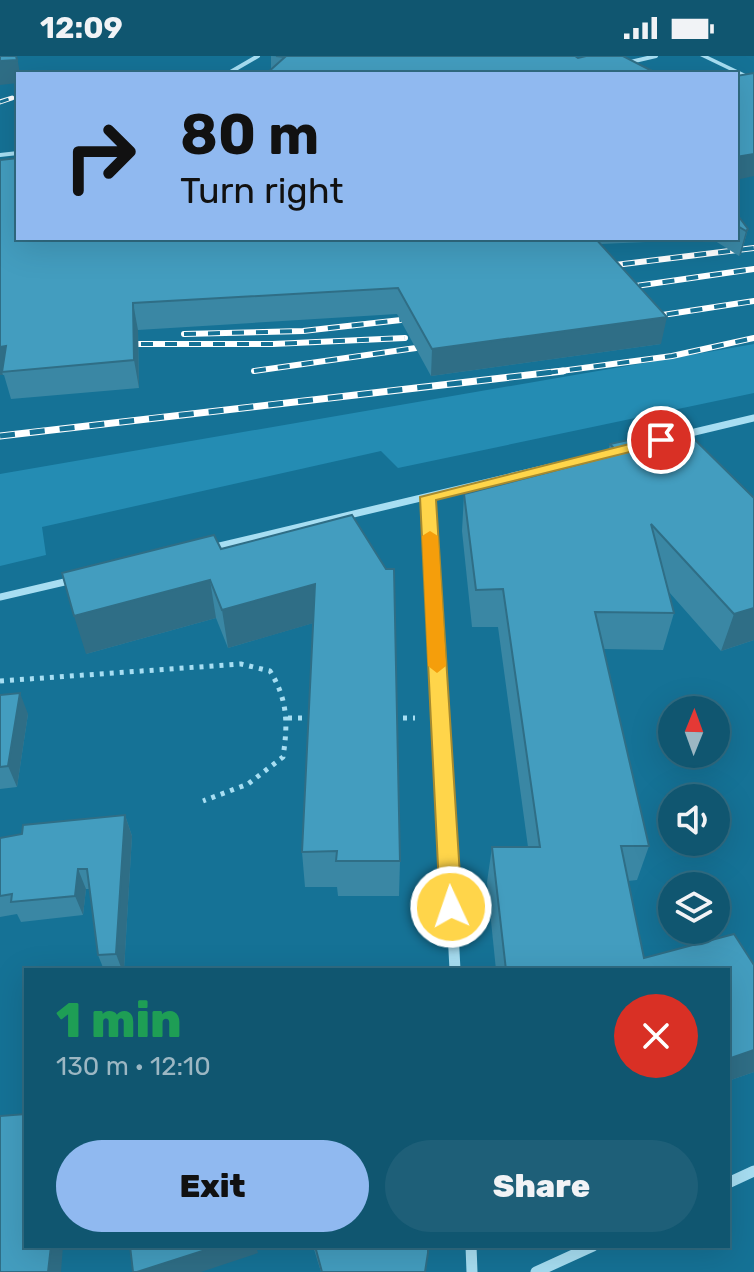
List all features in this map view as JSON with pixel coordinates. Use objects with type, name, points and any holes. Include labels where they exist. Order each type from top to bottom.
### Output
[{"type":"street","points":[[230,72],[258,56]]},
{"type":"street","points":[[618,65],[656,56]]},
{"type":"street","points":[[703,56],[737,72]]},
{"type":"street","points":[[676,437],[754,418]]},
{"type":"street","points":[[199,551],[630,448]]},
{"type":"street","points":[[428,497],[455,968]]},
{"type":"street","points":[[0,597],[76,579]]},
{"type":"street","points":[[730,1182],[754,1171]]},
{"type":"street","points":[[471,1248],[472,1272]]},
{"type":"street","points":[[536,1272],[589,1248]]},
{"type":"path","points":[[0,681],[241,664],[270,671],[284,691],[288,718],[283,757],[248,784],[203,801]]},
{"type":"path","points":[[288,718],[318,718]]},
{"type":"path","points":[[379,718],[440,718]]},
{"type":"shaded area","points":[[754,344],[754,393],[398,468],[381,451],[42,527],[46,555],[0,566],[0,474]]},
{"type":"building","points":[[0,56],[16,56],[17,60],[0,61]]},
{"type":"building","points":[[276,56],[623,56],[654,72],[268,72],[285,57]]},
{"type":"building","points":[[754,73],[754,154],[738,157],[738,76]]},
{"type":"building","points":[[16,158],[16,240],[597,240],[667,317],[432,349],[398,288],[133,303],[134,360],[2,372],[6,346],[0,347],[0,160]]},
{"type":"building","points":[[738,216],[748,229],[746,231],[738,226]]},
{"type":"building","points":[[683,428],[754,498],[754,608],[734,614],[651,524],[674,613],[595,612],[649,846],[621,846],[644,958],[696,944],[730,944],[730,935],[734,934],[754,965],[754,1050],[730,1058],[730,968],[506,968],[492,847],[540,847],[503,589],[476,590],[464,494],[619,454],[610,444]]},
{"type":"building","points":[[352,515],[386,569],[394,569],[400,861],[336,861],[337,851],[302,852],[315,584],[222,610],[210,580],[74,616],[62,573],[214,535],[221,549]]},
{"type":"building","points":[[20,693],[8,766],[0,767],[0,695]]},
{"type":"building","points":[[125,815],[116,954],[98,955],[87,869],[78,869],[75,896],[11,902],[12,894],[0,896],[0,838],[22,834],[23,825]]},
{"type":"building","points":[[24,1114],[24,1248],[51,1248],[48,1272],[0,1272],[0,1116]]},
{"type":"building","points":[[130,1248],[212,1248],[137,1272],[133,1272]]},
{"type":"building","points":[[316,1248],[428,1248],[425,1272],[322,1272]]},
{"type":"railway","points":[[0,102],[12,98]]},
{"type":"railway","points":[[599,267],[754,248]]},
{"type":"railway","points":[[615,289],[754,269]]},
{"type":"railway","points":[[643,318],[754,301]]},
{"type":"railway","points":[[184,334],[303,331],[401,320]]},
{"type":"railway","points":[[117,344],[273,344],[405,338]]},
{"type":"railway","points":[[548,373],[672,356],[754,338]]},
{"type":"railway","points":[[254,371],[416,348]]},
{"type":"railway","points":[[548,373],[563,371]]},
{"type":"railway","points":[[0,436],[548,373]]},
{"type":"slow traffic","points":[[430,536],[437,666]]},
{"type":"route","points":[[451,907],[428,497],[661,440]]}]
